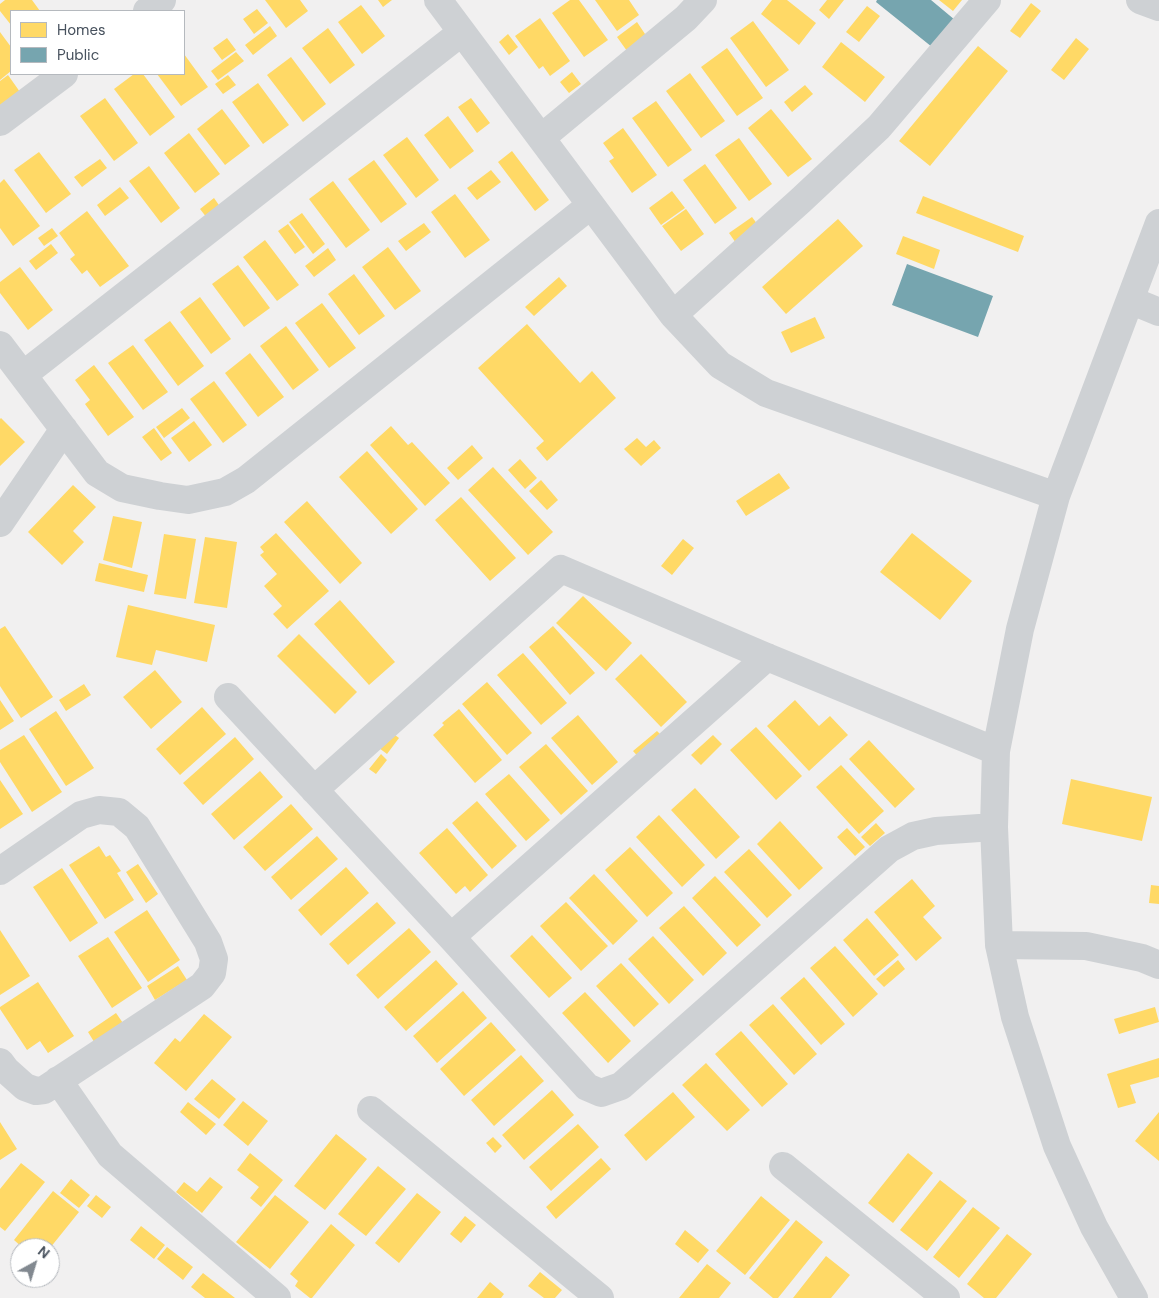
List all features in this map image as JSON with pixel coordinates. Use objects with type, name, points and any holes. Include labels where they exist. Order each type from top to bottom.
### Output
[{"type":"street","points":[[148,10],[162,0]]},
{"type":"street","points":[[438,0],[673,315],[720,365],[766,393],[1056,496]]},
{"type":"street","points":[[541,138],[686,18],[704,0]]},
{"type":"street","points":[[673,315],[879,127],[987,0]]},
{"type":"street","points":[[1140,0],[1159,7]]},
{"type":"street","points":[[23,375],[462,32]]},
{"type":"street","points":[[0,122],[63,75]]},
{"type":"street","points":[[0,345],[97,472],[122,488],[160,496],[188,500],[225,492],[246,480],[591,206]]},
{"type":"street","points":[[1134,1298],[1094,1227],[1057,1146],[1015,1017],[1000,945],[994,827],[996,751],[1020,629],[1056,496],[1159,223]]},
{"type":"street","points":[[1130,300],[1159,312]]},
{"type":"street","points":[[0,523],[64,429]]},
{"type":"street","points":[[314,790],[562,569],[767,657],[996,751]]},
{"type":"street","points":[[451,937],[767,657]]},
{"type":"street","points":[[228,696],[588,1087],[602,1092],[621,1086],[889,850],[913,836],[936,831],[994,827]]},
{"type":"street","points":[[0,871],[81,815],[99,810],[119,812],[138,827],[208,942],[214,959],[212,973],[202,986],[44,1090],[36,1091],[25,1087],[0,1062]]},
{"type":"street","points":[[1000,945],[1086,946],[1142,958],[1159,965]]},
{"type":"street","points":[[58,1080],[110,1155],[270,1296]]},
{"type":"street","points":[[371,1110],[600,1298]]},
{"type":"street","points":[[783,1166],[946,1298]]},
{"type":"building: Homes","points":[[5,0],[32,0],[39,10],[10,10],[10,24],[0,11],[0,4]]},
{"type":"building: Homes","points":[[265,0],[300,0],[308,11],[286,28]]},
{"type":"building: Homes","points":[[378,0],[392,0],[383,7]]},
{"type":"building: Homes","points":[[570,0],[579,0],[608,40],[584,57],[552,13]]},
{"type":"building: Homes","points":[[595,0],[629,0],[639,15],[617,31]]},
{"type":"building: Homes","points":[[772,0],[787,0],[816,23],[799,45],[761,14]]},
{"type":"building: Homes","points":[[827,0],[844,0],[829,19],[819,10]]},
{"type":"building: Homes","points":[[939,0],[962,0],[953,11]]},
{"type":"building: Homes","points":[[1031,3],[1041,11],[1020,38],[1010,31]]},
{"type":"building: Homes","points":[[361,5],[385,36],[362,54],[338,22]]},
{"type":"building: Homes","points":[[867,6],[880,16],[859,42],[846,32]]},
{"type":"building: Homes","points":[[257,9],[268,23],[254,34],[243,19]]},
{"type":"building: Homes","points":[[540,18],[570,61],[550,76],[543,66],[539,69],[515,36]]},
{"type":"building: Homes","points":[[753,21],[789,70],[766,87],[730,38]]},
{"type":"building: Homes","points":[[637,22],[647,37],[627,51],[617,37]]},
{"type":"building: Homes","points":[[270,26],[277,36],[253,55],[245,45]]},
{"type":"building: Homes","points":[[328,28],[355,65],[330,84],[302,48]]},
{"type":"building: Homes","points":[[0,32],[10,46],[10,72],[0,80]]},
{"type":"building: Homes","points":[[508,34],[518,47],[509,55],[499,42]]},
{"type":"building: Homes","points":[[227,38],[236,50],[222,60],[213,48]]},
{"type":"building: Homes","points":[[1076,38],[1089,49],[1064,80],[1051,70]]},
{"type":"building: Homes","points":[[841,42],[885,77],[865,102],[822,67]]},
{"type":"building: Homes","points":[[978,46],[1008,71],[930,166],[899,141]]},
{"type":"building: Homes","points":[[727,48],[763,98],[737,116],[701,67]]},
{"type":"building: Homes","points":[[236,52],[244,61],[218,80],[211,71]]},
{"type":"building: Homes","points":[[185,55],[208,87],[181,106],[158,75],[185,75]]},
{"type":"building: Homes","points":[[291,57],[326,104],[303,122],[267,75]]},
{"type":"building: Homes","points":[[572,72],[581,84],[569,93],[560,82]]},
{"type":"building: Homes","points":[[690,73],[725,121],[701,138],[666,91]]},
{"type":"building: Homes","points":[[8,75],[20,92],[0,106],[0,81]]},
{"type":"building: Homes","points":[[133,75],[144,75],[175,117],[150,136],[114,89]]},
{"type":"building: Homes","points":[[228,75],[236,85],[223,94],[215,84]]},
{"type":"building: Homes","points":[[258,83],[289,125],[263,144],[232,102]]},
{"type":"building: Homes","points":[[805,85],[813,94],[792,112],[784,102]]},
{"type":"building: Homes","points":[[105,98],[138,143],[114,161],[80,116]]},
{"type":"building: Homes","points":[[471,98],[490,123],[477,133],[458,107]]},
{"type":"building: Homes","points":[[656,101],[692,150],[668,167],[632,118]]},
{"type":"building: Homes","points":[[222,109],[250,146],[225,165],[197,129]]},
{"type":"building: Homes","points":[[771,109],[812,159],[788,177],[748,128]]},
{"type":"building: Homes","points":[[448,116],[474,151],[450,169],[424,135]]},
{"type":"building: Homes","points":[[623,128],[657,175],[632,193],[609,161],[614,158],[603,143]]},
{"type":"building: Homes","points":[[189,133],[220,174],[195,193],[164,153]]},
{"type":"building: Homes","points":[[407,137],[439,180],[416,198],[383,155]]},
{"type":"building: Homes","points":[[739,138],[772,184],[749,201],[715,155]]},
{"type":"building: Homes","points":[[512,151],[549,200],[535,211],[498,162]]},
{"type":"building: Homes","points":[[39,152],[71,194],[46,213],[14,170]]},
{"type":"building: Homes","points":[[100,159],[107,168],[82,187],[74,177]]},
{"type":"building: Homes","points":[[374,160],[407,204],[381,223],[348,179]]},
{"type":"building: Homes","points":[[705,164],[737,208],[715,224],[683,180]]},
{"type":"building: Homes","points":[[149,166],[180,208],[161,223],[129,181]]},
{"type":"building: Homes","points":[[491,170],[501,182],[477,200],[467,188]]},
{"type":"building: Homes","points":[[4,179],[40,226],[13,246],[0,228],[0,183]]},
{"type":"building: Homes","points":[[333,181],[370,230],[346,248],[309,199]]},
{"type":"building: Homes","points":[[120,187],[129,198],[105,216],[97,205]]},
{"type":"building: Homes","points":[[672,191],[685,208],[661,225],[649,208]]},
{"type":"building: Homes","points":[[455,194],[490,240],[465,258],[431,212]]},
{"type":"building: Homes","points":[[923,196],[1024,236],[1018,252],[916,213]]},
{"type":"building: Homes","points":[[214,198],[221,208],[207,218],[200,209]]},
{"type":"building: Homes","points":[[686,209],[704,234],[681,251],[662,226]]},
{"type":"building: Homes","points":[[87,211],[129,266],[100,287],[87,270],[82,274],[70,259],[75,255],[59,233]]},
{"type":"building: Homes","points":[[302,213],[325,244],[313,254],[289,222]]},
{"type":"building: Homes","points":[[752,217],[761,229],[738,246],[729,233]]},
{"type":"building: Homes","points":[[838,219],[863,246],[786,314],[762,287]]},
{"type":"building: Homes","points":[[424,223],[431,232],[406,251],[398,241]]},
{"type":"building: Homes","points":[[288,224],[305,247],[295,254],[278,231]]},
{"type":"building: Homes","points":[[52,228],[58,236],[44,246],[38,238]]},
{"type":"building: Homes","points":[[903,236],[940,250],[934,269],[896,254]]},
{"type":"building: Homes","points":[[265,240],[299,285],[277,301],[243,257]]},
{"type":"building: Homes","points":[[51,244],[58,253],[36,270],[29,261]]},
{"type":"building: Homes","points":[[388,247],[421,291],[395,310],[362,267]]},
{"type":"building: Homes","points":[[328,248],[336,260],[314,277],[305,266]]},
{"type":"building: Homes","points":[[238,265],[270,308],[244,327],[212,284]]},
{"type":"building: Homes","points":[[20,267],[53,310],[28,330],[0,293],[0,282]]},
{"type":"building: Homes","points":[[354,274],[385,316],[359,335],[328,294]]},
{"type":"building: Homes","points":[[559,277],[567,286],[534,316],[525,307]]},
{"type":"building: Homes","points":[[200,297],[231,339],[211,354],[180,312]]},
{"type":"building: Homes","points":[[322,303],[356,348],[329,368],[295,323]]},
{"type":"building: Homes","points":[[815,317],[825,338],[791,353],[781,332]]},
{"type":"building: Homes","points":[[170,321],[204,366],[178,386],[144,340]]},
{"type":"building: Homes","points":[[527,324],[580,383],[592,371],[616,398],[547,461],[536,448],[544,441],[478,368]]},
{"type":"building: Homes","points":[[286,326],[319,370],[293,390],[260,346]]},
{"type":"building: Homes","points":[[133,345],[168,392],[143,410],[108,363]]},
{"type":"building: Homes","points":[[250,353],[284,397],[258,417],[225,373]]},
{"type":"building: Homes","points":[[94,365],[134,417],[108,436],[85,404],[90,400],[75,380]]},
{"type":"building: Homes","points":[[214,381],[247,425],[223,443],[190,399]]},
{"type":"building: Homes","points":[[182,408],[190,418],[164,438],[156,427]]},
{"type":"building: Homes","points":[[0,419],[25,442],[0,466]]},
{"type":"building: Homes","points":[[194,421],[212,445],[189,462],[171,438]]},
{"type":"building: Homes","points":[[391,426],[408,445],[412,442],[450,483],[425,506],[370,445]]},
{"type":"building: Homes","points":[[154,428],[172,453],[161,461],[142,437]]},
{"type":"building: Homes","points":[[637,438],[646,447],[654,440],[661,448],[641,466],[624,449]]},
{"type":"building: Homes","points":[[472,445],[483,458],[458,480],[447,468]]},
{"type":"building: Homes","points":[[367,451],[418,509],[391,534],[339,477]]},
{"type":"building: Homes","points":[[520,459],[537,478],[525,489],[508,470]]},
{"type":"building: Homes","points":[[493,467],[553,532],[528,555],[468,490]]},
{"type":"building: Homes","points":[[779,473],[790,488],[746,516],[736,501]]},
{"type":"building: Homes","points":[[541,480],[558,500],[547,510],[529,491]]},
{"type":"building: Homes","points":[[73,485],[96,507],[73,531],[84,542],[62,565],[28,532]]},
{"type":"building: Homes","points":[[461,497],[516,558],[490,581],[435,520]]},
{"type":"building: Homes","points":[[307,501],[362,563],[340,584],[284,522]]},
{"type":"building: Homes","points":[[113,516],[142,522],[132,568],[103,560]]},
{"type":"building: Homes","points":[[276,533],[329,591],[287,629],[273,614],[282,606],[264,586],[277,574],[260,555],[264,552],[260,547]]},
{"type":"building: Homes","points":[[912,533],[972,581],[940,620],[880,572]]},
{"type":"building: Homes","points":[[164,534],[196,539],[186,599],[154,594]]},
{"type":"building: Homes","points":[[205,537],[237,542],[227,608],[194,603]]},
{"type":"building: Homes","points":[[683,539],[694,548],[672,575],[661,566]]},
{"type":"building: Homes","points":[[99,563],[148,575],[144,592],[95,581]]},
{"type":"building: Homes","points":[[583,596],[632,643],[606,671],[556,623]]},
{"type":"building: Homes","points":[[340,600],[395,662],[369,685],[314,624]]},
{"type":"building: Homes","points":[[128,605],[215,625],[207,662],[156,650],[152,665],[116,657]]},
{"type":"building: Homes","points":[[5,626],[53,697],[21,718],[0,686],[0,629]]},
{"type":"building: Homes","points":[[553,626],[595,673],[570,695],[529,647]]},
{"type":"building: Homes","points":[[299,634],[357,692],[335,714],[277,656]]},
{"type":"building: Homes","points":[[523,653],[567,703],[541,725],[497,675]]},
{"type":"building: Homes","points":[[641,654],[687,702],[661,727],[615,679]]},
{"type":"building: Homes","points":[[155,670],[182,702],[151,729],[123,697]]},
{"type":"building: Homes","points":[[487,682],[532,733],[507,755],[462,704]]},
{"type":"building: Homes","points":[[84,684],[91,695],[66,711],[59,700]]},
{"type":"building: Homes","points":[[0,700],[14,721],[0,730]]},
{"type":"building: Homes","points":[[795,700],[819,726],[830,716],[848,735],[809,771],[767,726]]},
{"type":"building: Homes","points":[[202,707],[226,734],[180,775],[156,749]]},
{"type":"building: Homes","points":[[459,709],[502,760],[475,783],[433,735],[444,725],[442,723]]},
{"type":"building: Homes","points":[[56,711],[94,768],[66,786],[29,729]]},
{"type":"building: Homes","points":[[578,715],[618,762],[592,785],[551,738]]},
{"type":"building: Homes","points":[[756,727],[802,776],[776,800],[730,750]]},
{"type":"building: Homes","points":[[657,731],[665,739],[641,760],[633,751]]},
{"type":"building: Homes","points":[[391,732],[399,738],[387,754],[379,748]]},
{"type":"building: Homes","points":[[24,735],[62,792],[32,812],[0,762],[0,750]]},
{"type":"building: Homes","points":[[713,735],[722,744],[701,765],[691,755]]},
{"type":"building: Homes","points":[[235,737],[254,759],[203,805],[183,783]]},
{"type":"building: Homes","points":[[869,740],[915,789],[895,808],[849,759]]},
{"type":"building: Homes","points":[[546,744],[588,791],[561,815],[519,767]]},
{"type":"building: Homes","points":[[381,754],[387,760],[376,774],[369,769]]},
{"type":"building: Homes","points":[[841,765],[884,811],[859,834],[816,787]]},
{"type":"building: Homes","points":[[260,771],[283,797],[234,840],[211,814]]},
{"type":"building: Homes","points":[[509,774],[550,820],[526,841],[485,794]]},
{"type":"building: Homes","points":[[1071,779],[1152,797],[1142,841],[1062,824]]},
{"type":"building: Homes","points":[[0,780],[23,814],[0,829]]},
{"type":"building: Homes","points":[[695,788],[740,837],[716,859],[671,810]]},
{"type":"building: Homes","points":[[477,801],[517,846],[492,869],[452,823]]},
{"type":"building: Homes","points":[[291,804],[313,829],[265,871],[243,847]]},
{"type":"building: Homes","points":[[659,815],[705,865],[682,887],[636,837]]},
{"type":"building: Homes","points":[[780,821],[823,868],[799,890],[757,844]]},
{"type":"building: Homes","points":[[876,823],[885,833],[870,846],[861,837]]},
{"type":"building: Homes","points":[[447,828],[488,875],[470,892],[465,886],[456,894],[419,853]]},
{"type":"building: Homes","points":[[847,828],[865,847],[855,856],[837,837]]},
{"type":"building: Homes","points":[[317,836],[338,859],[291,900],[271,877]]},
{"type":"building: Homes","points":[[99,846],[106,857],[110,855],[121,871],[117,873],[134,900],[105,919],[69,865]]},
{"type":"building: Homes","points":[[630,847],[673,893],[647,917],[605,870]]},
{"type":"building: Homes","points":[[749,849],[792,895],[767,918],[724,872]]},
{"type":"building: Homes","points":[[138,864],[158,894],[146,903],[126,872]]},
{"type":"building: Homes","points":[[346,867],[369,893],[321,936],[298,910]]},
{"type":"building: Homes","points":[[62,868],[98,923],[70,942],[33,887]]},
{"type":"building: Homes","points":[[594,874],[638,921],[613,945],[569,898]]},
{"type":"building: Homes","points":[[715,876],[761,925],[737,947],[692,898]]},
{"type":"building: Homes","points":[[912,879],[935,906],[923,917],[942,938],[916,961],[874,912]]},
{"type":"building: Homes","points":[[1151,885],[1159,886],[1159,904],[1149,903]]},
{"type":"building: Homes","points":[[377,902],[396,923],[348,965],[329,944]]},
{"type":"building: Homes","points":[[566,902],[608,946],[581,971],[540,926]]},
{"type":"building: Homes","points":[[684,906],[727,953],[703,976],[659,928]]},
{"type":"building: Homes","points":[[147,910],[180,960],[148,982],[114,932]]},
{"type":"building: Homes","points":[[867,918],[899,955],[874,976],[843,940]]},
{"type":"building: Homes","points":[[409,928],[431,952],[378,999],[356,975]]},
{"type":"building: Homes","points":[[0,930],[30,976],[0,995]]},
{"type":"building: Homes","points":[[532,935],[572,978],[549,998],[510,956]]},
{"type":"building: Homes","points":[[653,936],[694,980],[669,1004],[628,959]]},
{"type":"building: Homes","points":[[108,937],[142,988],[112,1008],[78,956]]},
{"type":"building: Homes","points":[[835,946],[878,994],[853,1017],[810,968]]},
{"type":"building: Homes","points":[[436,960],[458,984],[406,1031],[384,1007]]},
{"type":"building: Homes","points":[[898,960],[905,969],[884,987],[876,979]]},
{"type":"building: Homes","points":[[621,963],[659,1004],[634,1027],[596,986]]},
{"type":"building: Homes","points":[[178,966],[187,980],[155,1000],[147,986]]},
{"type":"building: Homes","points":[[804,977],[845,1024],[821,1045],[780,998]]},
{"type":"building: Homes","points":[[38,982],[74,1036],[48,1053],[40,1041],[27,1050],[0,1009],[0,1007]]},
{"type":"building: Homes","points":[[463,991],[487,1018],[437,1063],[413,1036]]},
{"type":"building: Homes","points":[[585,992],[631,1041],[608,1063],[562,1013]]},
{"type":"building: Homes","points":[[773,1004],[817,1054],[794,1075],[749,1025]]},
{"type":"building: Homes","points":[[1155,1007],[1159,1022],[1119,1034],[1114,1019]]},
{"type":"building: Homes","points":[[116,1013],[125,1026],[96,1045],[88,1032]]},
{"type":"building: Homes","points":[[204,1014],[232,1037],[186,1091],[154,1063],[175,1038],[180,1042]]},
{"type":"building: Homes","points":[[491,1022],[516,1050],[464,1096],[440,1069]]},
{"type":"building: Homes","points":[[741,1031],[788,1084],[762,1107],[715,1054]]},
{"type":"building: Homes","points":[[521,1055],[544,1081],[494,1126],[471,1100]]},
{"type":"building: Homes","points":[[1159,1058],[1159,1077],[1130,1085],[1136,1103],[1118,1108],[1107,1074]]},
{"type":"building: Homes","points":[[706,1063],[750,1110],[727,1131],[682,1085]]},
{"type":"building: Homes","points":[[212,1079],[236,1099],[219,1119],[194,1099]]},
{"type":"building: Homes","points":[[552,1090],[574,1115],[524,1160],[502,1135]]},
{"type":"building: Homes","points":[[673,1092],[695,1117],[646,1161],[624,1135]]},
{"type":"building: Homes","points":[[243,1101],[268,1121],[248,1146],[223,1125]]},
{"type":"building: Homes","points":[[188,1102],[216,1124],[206,1135],[180,1112]]},
{"type":"building: Homes","points":[[1159,1112],[1159,1161],[1135,1141]]},
{"type":"building: Homes","points":[[0,1122],[17,1149],[0,1160]]},
{"type":"building: Homes","points":[[578,1124],[599,1147],[551,1191],[529,1167]]},
{"type":"building: Homes","points":[[336,1134],[367,1159],[325,1210],[294,1186]]},
{"type":"building: Homes","points":[[493,1137],[502,1146],[495,1153],[486,1143]]},
{"type":"building: Homes","points":[[250,1153],[283,1180],[261,1207],[250,1198],[259,1187],[237,1170]]},
{"type":"building: Homes","points":[[908,1153],[933,1173],[893,1223],[868,1203]]},
{"type":"building: Homes","points":[[601,1158],[611,1169],[556,1219],[546,1207]]},
{"type":"building: Homes","points":[[21,1163],[45,1182],[5,1231],[0,1227],[0,1189]]},
{"type":"building: Homes","points":[[378,1166],[406,1189],[366,1236],[338,1214]]},
{"type":"building: Homes","points":[[210,1177],[223,1187],[202,1213],[176,1192],[184,1182],[197,1192]]},
{"type":"building: Homes","points":[[71,1179],[90,1195],[79,1208],[60,1193]]},
{"type":"building: Homes","points":[[940,1180],[967,1201],[927,1251],[900,1230]]},
{"type":"building: Homes","points":[[53,1191],[79,1212],[58,1238],[16,1238]]},
{"type":"building: Homes","points":[[417,1193],[441,1212],[399,1263],[375,1243]]},
{"type":"building: Homes","points":[[96,1195],[111,1207],[102,1218],[87,1206]]},
{"type":"building: Homes","points":[[275,1195],[309,1222],[270,1269],[236,1242]]},
{"type":"building: Homes","points":[[761,1196],[790,1220],[745,1275],[716,1251]]},
{"type":"building: Homes","points":[[973,1207],[1000,1228],[959,1278],[933,1257]]},
{"type":"building: Homes","points":[[465,1216],[476,1225],[461,1243],[450,1234]]},
{"type":"building: Homes","points":[[796,1220],[823,1242],[778,1298],[773,1298],[749,1278]]},
{"type":"building: Homes","points":[[331,1224],[355,1245],[312,1298],[310,1298],[295,1286],[298,1281],[290,1274]]},
{"type":"building: Homes","points":[[141,1226],[165,1245],[154,1259],[130,1240]]},
{"type":"building: Homes","points":[[685,1230],[709,1250],[698,1263],[675,1244]]},
{"type":"building: Homes","points":[[1007,1234],[1032,1254],[996,1298],[984,1298],[967,1284]]},
{"type":"building: Homes","points":[[167,1247],[193,1267],[183,1280],[157,1259]]},
{"type":"building: Homes","points":[[826,1256],[850,1275],[831,1298],[793,1298]]},
{"type":"building: Homes","points":[[707,1264],[731,1283],[719,1298],[679,1298]]},
{"type":"building: Homes","points":[[540,1272],[562,1290],[555,1298],[544,1298],[528,1286]]},
{"type":"building: Homes","points":[[203,1273],[235,1298],[205,1298],[191,1287]]},
{"type":"building: Homes","points":[[490,1282],[504,1294],[501,1298],[477,1298]]},
{"type":"building: Public","points":[[877,0],[931,0],[955,20],[932,47],[876,2]]},
{"type":"building: Public","points":[[907,264],[993,296],[978,337],[892,305]]}]
